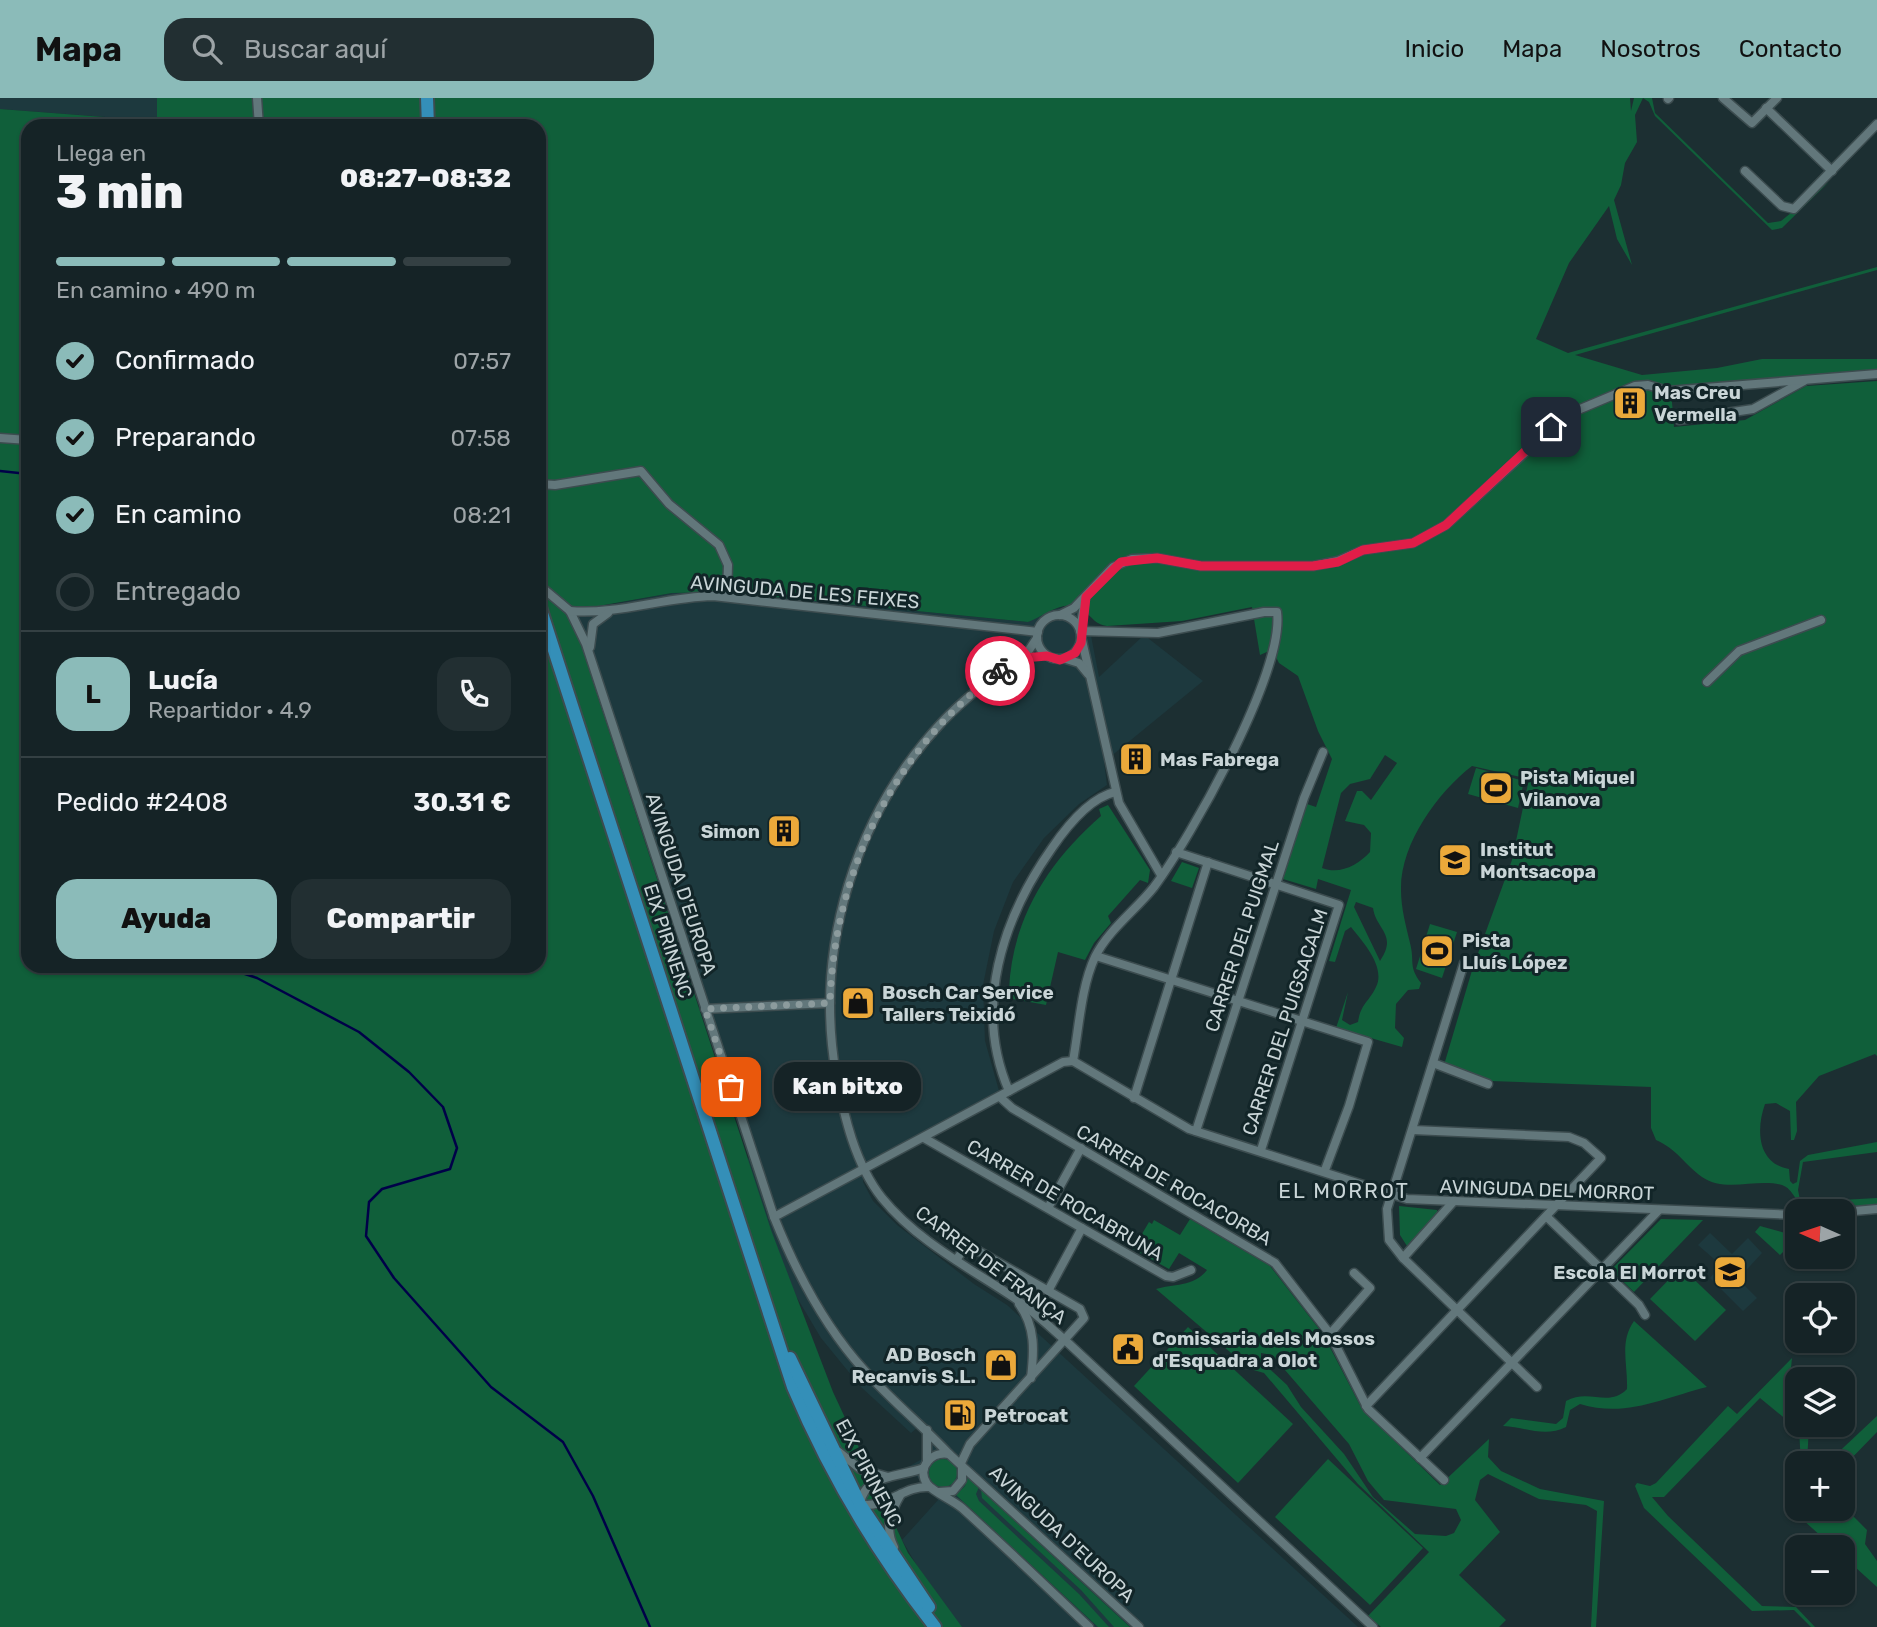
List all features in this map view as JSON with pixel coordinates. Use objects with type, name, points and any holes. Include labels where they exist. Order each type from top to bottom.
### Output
[{"type":"main road","points":[[427,98],[428,119]]},
{"type":"main road","name":"EIX PIRINENC","points":[[546,626],[762,1290],[775,1340],[800,1404],[848,1504],[935,1627]]},
{"type":"main road","name":"EIX PIRINENC","points":[[762,1290],[824,1434],[860,1504],[943,1627]]},
{"type":"street","points":[[257,98],[258,119]]},
{"type":"street","points":[[1723,98],[1752,123],[1777,98]]},
{"type":"street","points":[[1766,108],[1832,171]]},
{"type":"street","points":[[1745,171],[1788,210],[1794,209],[1877,124]]},
{"type":"street","points":[[1091,680],[1079,663],[1047,656],[1040,648],[1037,635],[1044,621],[1060,615],[1086,597],[1113,567],[1132,559],[1157,558],[1201,566],[1313,566],[1338,562],[1363,550],[1413,543],[1446,525],[1558,421],[1597,400],[1645,385],[1668,391],[1877,374]]},
{"type":"street","points":[[1679,420],[1753,409],[1806,379]]},
{"type":"street","points":[[0,438],[21,440]]},
{"type":"street","points":[[546,484],[641,471],[669,504],[719,545],[728,565],[727,597]]},
{"type":"street","name":"AVINGUDA D'EUROPA","points":[[546,591],[570,611],[594,667],[774,1217],[798,1272],[830,1328],[865,1371],[951,1454]]},
{"type":"street","name":"AVINGUDA DE LES FEIXES","points":[[570,611],[621,608],[674,598],[727,597],[1037,635]]},
{"type":"street","points":[[1064,659],[1079,648],[1086,597]]},
{"type":"street","name":"AVINGUDA D'EUROPA","points":[[594,667],[590,630],[597,618],[621,608]]},
{"type":"street","points":[[774,1217],[1001,1098],[1063,1062],[1073,1061],[1096,956],[1177,852],[1223,771],[1270,662],[1279,627],[1278,612],[1158,633],[1081,634]]},
{"type":"street","points":[[1060,615],[1073,620],[1081,634],[1115,792],[1124,816],[1161,875]]},
{"type":"street","points":[[1707,682],[1739,651],[1821,620]]},
{"type":"street","name":"CARRER DE FRANÇA","points":[[1037,635],[1029,650],[970,695],[942,723],[897,780],[882,804],[862,848],[841,910],[830,1003],[840,1093],[865,1169],[890,1207],[957,1260],[1015,1298],[1066,1341],[1373,1627]]},
{"type":"street","name":"CARRER DE FRANÇA","points":[[1012,662],[1032,656],[1047,656]]},
{"type":"street","name":"CARRER DEL PUIGMAL","points":[[1196,1131],[1304,798],[1323,752]]},
{"type":"street","points":[[1009,1091],[998,1059],[992,1002],[1000,955],[1013,913],[1030,879],[1064,831],[1090,805],[1106,794],[1115,792]]},
{"type":"street","points":[[1177,852],[1276,884]]},
{"type":"street","points":[[1134,1098],[1208,862]]},
{"type":"street","name":"CARRER DEL PUIGSACALM","points":[[1261,1150],[1339,905],[1276,884]]},
{"type":"street","points":[[1096,956],[1368,1042],[1349,1106],[1325,1170]]},
{"type":"street","points":[[1464,963],[1413,1129],[1390,1193],[1387,1230],[1389,1240],[1403,1258],[1456,1312],[1537,1387]]},
{"type":"street","points":[[705,1009],[830,1003]]},
{"type":"street","name":"AVINGUDA DEL MORROT","points":[[1073,1061],[1196,1131],[1325,1170],[1407,1199],[1785,1214]]},
{"type":"street","points":[[1433,1063],[1488,1084]]},
{"type":"street","name":"CARRER DE ROCACORBA","points":[[1001,1098],[1012,1108],[1270,1259],[1330,1334],[1366,1406],[1444,1480]]},
{"type":"street","points":[[1366,1406],[1559,1206],[1601,1158],[1584,1143],[1569,1137],[1413,1129]]},
{"type":"street","name":"CARRER DE ROCABRUNA","points":[[925,1138],[1166,1276],[1173,1277],[1191,1270]]},
{"type":"street","points":[[1048,1208],[1081,1148]]},
{"type":"street","points":[[1403,1258],[1453,1202]]},
{"type":"street","points":[[1855,1211],[1877,1209]]},
{"type":"street","points":[[1420,1458],[1659,1210]]},
{"type":"street","points":[[1547,1217],[1603,1269],[1639,1305],[1645,1315]]},
{"type":"street","points":[[1048,1291],[1082,1228]]},
{"type":"street","points":[[939,1492],[953,1491],[958,1486],[962,1480],[961,1464],[970,1444],[1083,1321],[1083,1313],[972,1248],[962,1250],[957,1260]]},
{"type":"street","points":[[1330,1334],[1370,1288],[1354,1273]]},
{"type":"street","points":[[1015,1298],[1027,1317],[1032,1333],[1031,1378]]},
{"type":"street","points":[[800,1404],[806,1408],[852,1499],[860,1504],[874,1506],[921,1486],[939,1492],[961,1507],[1089,1627]]},
{"type":"street","points":[[927,1430],[929,1448],[926,1465],[929,1487]]},
{"type":"street","points":[[824,1434],[848,1462],[891,1478]]},
{"type":"street","points":[[916,1603],[912,1590],[860,1513],[865,1487],[873,1481],[891,1478],[926,1465],[937,1454],[951,1454],[970,1444]]},
{"type":"street","points":[[951,1454],[961,1464]]},
{"type":"street","name":"AVINGUDA D'EUROPA","points":[[961,1464],[1139,1627]]},
{"type":"street","points":[[901,1494],[889,1520],[890,1539],[909,1578]]},
{"type":"shaded area","points":[[0,98],[157,98],[158,119],[132,119],[0,109]]},
{"type":"shaded area","points":[[672,593],[785,598],[1028,622],[1044,612],[1071,605],[1087,615],[1099,677],[1144,635],[1203,681],[1104,762],[1107,785],[1079,804],[1044,838],[1013,882],[994,931],[983,985],[985,1041],[1001,1098],[863,1173],[863,1182],[873,1201],[897,1225],[974,1284],[1007,1305],[1358,1627],[961,1627],[917,1566],[902,1540],[938,1500],[908,1467],[922,1459],[925,1438],[917,1428],[911,1433],[861,1387],[821,1338],[796,1296],[741,1161],[749,1158],[630,790],[571,619],[571,612]]},
{"type":"shaded area","name":"Escola El Morrot","points":[[1710,1233],[1732,1254],[1748,1238],[1762,1253],[1738,1279],[1757,1298],[1743,1311],[1710,1278],[1721,1265],[1698,1245]]},
{"type":"green space","points":[[157,98],[1630,98],[1631,111],[1634,98],[1643,98],[1635,115],[1637,142],[1625,163],[1621,185],[1614,200],[1632,265],[1617,239],[1609,206],[1569,263],[1536,339],[1568,353],[1877,267],[1877,270],[1575,355],[1642,375],[1717,368],[1762,359],[1877,359],[1877,372],[1671,390],[1674,427],[1745,420],[1806,386],[1877,381],[1877,1056],[1875,1054],[1819,1076],[1796,1102],[1797,1131],[1794,1140],[1791,1140],[1790,1111],[1776,1103],[1765,1104],[1760,1134],[1770,1160],[1789,1169],[1790,1181],[1793,1184],[1797,1182],[1800,1161],[1808,1155],[1877,1142],[1877,1152],[1803,1162],[1798,1190],[1800,1199],[1796,1199],[1786,1187],[1772,1183],[1731,1185],[1711,1182],[1670,1148],[1656,1140],[1651,1128],[1651,1087],[1491,1081],[1444,1065],[1473,967],[1512,860],[1529,779],[1472,766],[1446,790],[1423,820],[1414,837],[1402,873],[1401,897],[1413,968],[1421,983],[1419,989],[1408,990],[1396,1004],[1395,1028],[1404,1038],[1402,1047],[1336,1028],[1348,992],[1342,1020],[1350,1025],[1358,1022],[1363,1007],[1376,987],[1378,971],[1372,955],[1351,927],[1345,931],[1335,962],[1329,961],[1351,890],[1318,879],[1316,889],[1283,879],[1307,804],[1316,807],[1332,759],[1318,731],[1298,676],[1279,663],[1274,653],[1269,651],[1260,655],[1252,607],[1182,621],[1107,626],[1077,607],[1070,606],[1063,606],[1028,622],[734,593],[724,584],[723,592],[672,593],[570,611],[771,1230],[833,1392],[908,1553],[962,1627],[0,1627],[0,109],[131,119],[21,119],[21,973],[546,973],[546,119],[157,119]],"holes":[[[1385,755],[1397,763],[1371,800],[1362,791],[1357,791],[1345,821],[1364,825],[1371,833],[1370,852],[1348,868],[1322,868],[1341,793],[1350,784],[1370,779]],[[1356,902],[1373,908],[1387,944],[1380,961],[1354,907]]]},
{"type":"green space","points":[[1643,98],[1652,98],[1655,113],[1768,223],[1781,221],[1829,182],[1782,228],[1772,230],[1655,116],[1649,102]]},
{"type":"green space","name":"Pista Miquel Vilanova","points":[[1476,768],[1524,781],[1518,808],[1468,794]]},
{"type":"green space","points":[[1108,805],[1150,870],[1148,883],[1140,880],[1108,916],[1111,923],[1094,943],[1085,960],[1058,952],[1046,1005],[1002,997],[1002,994],[1009,990],[1017,939],[1036,894],[1065,853],[1101,816],[1099,809]]},
{"type":"green space","points":[[1182,862],[1199,868],[1192,888],[1171,881]]},
{"type":"green space","name":"Pista Lluís López","points":[[1430,924],[1457,932],[1442,978],[1416,969]]},
{"type":"green space","points":[[1877,1198],[1877,1209],[1855,1210],[1855,1199]]},
{"type":"green space","points":[[1399,1206],[1437,1210],[1437,1214],[1407,1246],[1400,1235]]},
{"type":"green space","points":[[1190,1219],[1270,1266],[1323,1334],[1362,1409],[1440,1485],[1489,1439],[1488,1457],[1501,1471],[1540,1489],[1604,1501],[1596,1627],[1591,1627],[1597,1511],[1586,1505],[1539,1499],[1488,1474],[1480,1480],[1475,1500],[1500,1532],[1459,1575],[1506,1620],[1499,1627],[1381,1627],[1368,1616],[1429,1552],[1358,1484],[1264,1373],[1250,1369],[1156,1289],[1189,1282],[1207,1270],[1179,1253],[1169,1269],[1133,1249],[1149,1222],[1152,1224],[1154,1220],[1180,1235]],"holes":[[[1261,1353],[1272,1355],[1349,1444],[1368,1481],[1384,1500],[1456,1509],[1461,1520],[1454,1533],[1446,1536],[1415,1534],[1373,1497],[1344,1454],[1301,1407],[1287,1385],[1261,1361]]]},
{"type":"green space","points":[[1661,1219],[1703,1220],[1634,1292],[1611,1270]]},
{"type":"green space","points":[[1760,1226],[1785,1233],[1785,1250],[1780,1255],[1755,1232]]},
{"type":"green space","points":[[1681,1267],[1726,1310],[1695,1341],[1650,1299]]},
{"type":"green space","points":[[1634,1321],[1707,1387],[1629,1408],[1597,1408],[1580,1404],[1570,1410],[1566,1427],[1550,1432],[1503,1426],[1511,1418],[1556,1424],[1563,1418],[1566,1401],[1583,1396],[1613,1397],[1627,1389],[1625,1345]]},
{"type":"green space","points":[[1188,1327],[1293,1424],[1238,1483],[1134,1386]]},
{"type":"green space","points":[[1792,1358],[1791,1367],[1785,1367],[1785,1419],[1760,1398],[1664,1497],[1652,1497],[1668,1516],[1762,1606],[1796,1607],[1815,1627],[1811,1627],[1794,1610],[1752,1611],[1644,1508],[1635,1486],[1637,1483],[1650,1486],[1656,1483],[1728,1406],[1737,1414]]},
{"type":"green space","points":[[1877,1416],[1877,1432],[1855,1455],[1855,1451],[1840,1451]]},
{"type":"green space","points":[[1799,1437],[1808,1437],[1808,1451],[1800,1451]]},
{"type":"green space","points":[[943,1459],[953,1463],[957,1473],[953,1483],[943,1487],[933,1483],[929,1473],[933,1463]]},
{"type":"green space","points":[[1328,1459],[1423,1548],[1370,1605],[1275,1517]]},
{"type":"green space","points":[[968,1477],[979,1487],[976,1494],[979,1501],[1079,1594],[1109,1627],[1098,1627],[956,1495],[965,1486]]},
{"type":"green space","points":[[981,1490],[1130,1627],[1114,1627],[1081,1590],[982,1498]]},
{"type":"green space","points":[[1855,1518],[1867,1530],[1865,1544],[1877,1561],[1877,1587],[1855,1567],[1855,1535],[1820,1535],[1804,1521],[1855,1521]]},
{"type":"waterway","points":[[0,471],[21,473]]},
{"type":"waterway","points":[[242,973],[257,978],[359,1032],[409,1072],[443,1107],[457,1148],[450,1169],[382,1189],[369,1202],[366,1236],[394,1278],[491,1387],[563,1442],[593,1496],[650,1627]]},
{"type":"way so far","points":[[731,1087],[705,1009],[830,1003],[834,945],[841,910],[850,878],[882,804],[897,780],[942,723],[970,695],[1000,671]]},
{"type":"place","name":"Mas Creu Vermella","points":[[1630,403]]},
{"type":"place","name":"Mas Fabrega","points":[[1136,759]]},
{"type":"place","name":"Pista Miquel Vilanova","points":[[1496,788]]},
{"type":"place","name":"Simon","points":[[784,831]]},
{"type":"place","name":"Institut Montsacopa","points":[[1455,860]]},
{"type":"place","name":"Pista Lluís López","points":[[1437,951]]},
{"type":"place","name":"Bosch Car Service Tallers Teixidó","points":[[858,1003]]},
{"type":"place","name":"Kan bitxo","points":[[731,1087]]},
{"type":"place","name":"Escola El Morrot","points":[[1730,1272]]},
{"type":"place","name":"Comissaria dels Mossos d'Esquadra a Olot","points":[[1128,1349]]},
{"type":"place","name":"AD Bosch Recanvis S.L.","points":[[1001,1365]]},
{"type":"place","name":"Petrocat","points":[[960,1415]]},
{"type":"district","name":"EL MORROT","points":[[1344,1190]]},
{"type":"route","points":[[1000,671],[1023,658],[1047,656],[1060,660],[1075,653],[1081,643],[1080,631],[1086,597],[1101,578],[1121,562],[1157,558],[1201,566],[1313,566],[1338,562],[1363,550],[1413,543],[1446,525],[1551,427]]}]
